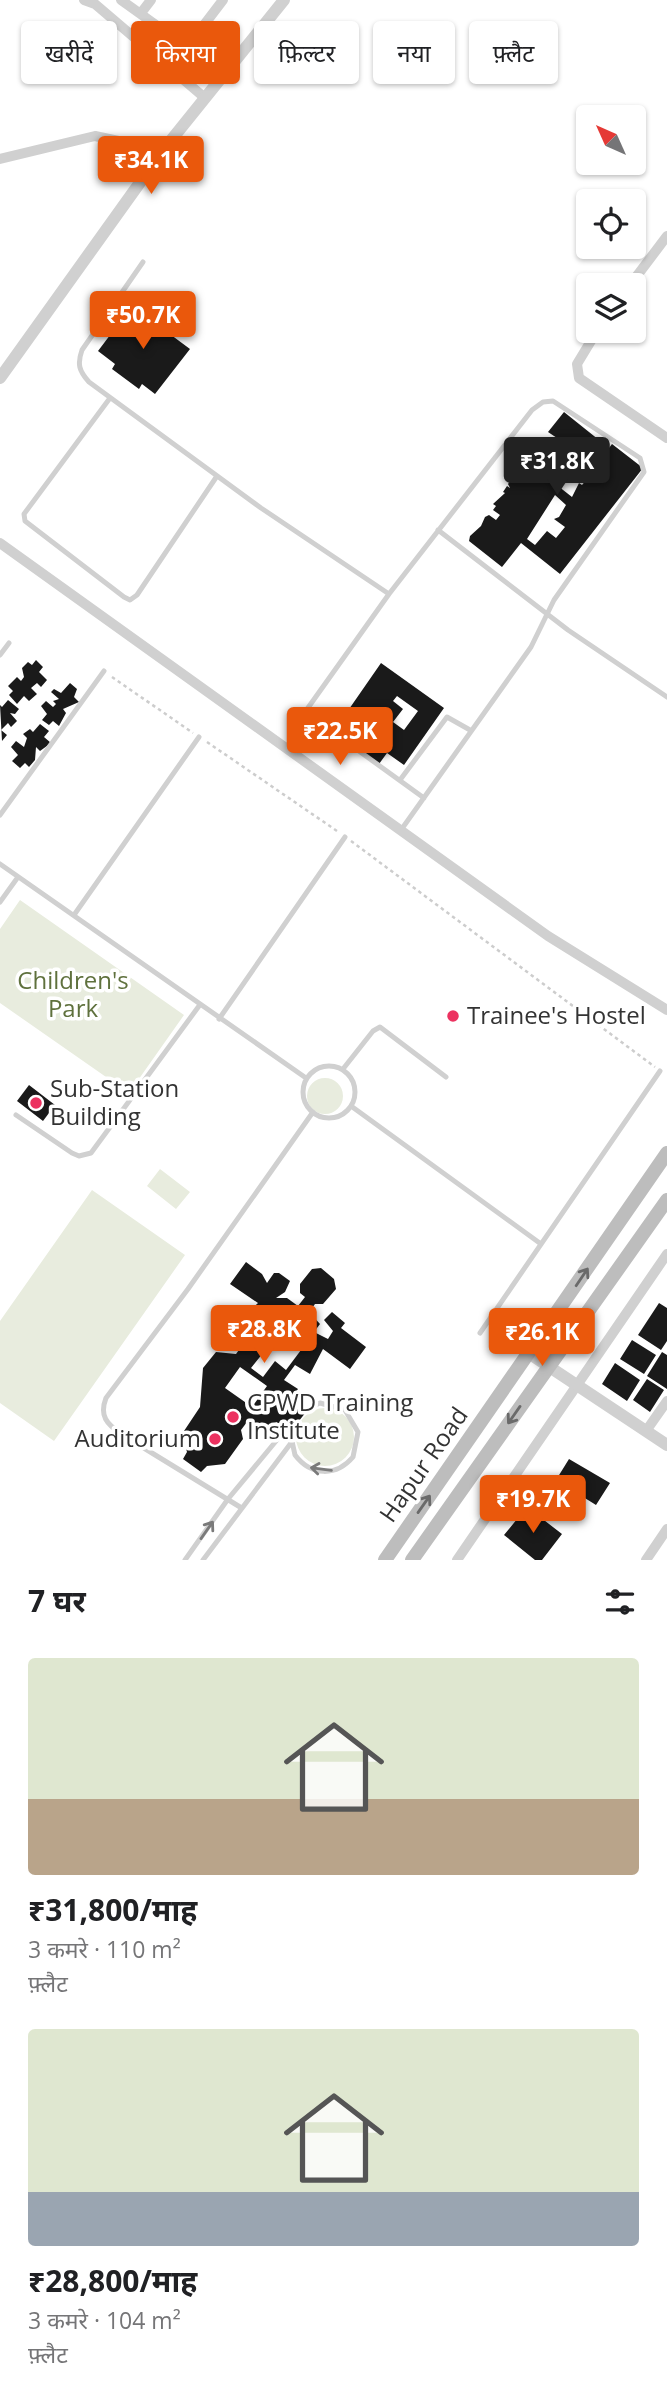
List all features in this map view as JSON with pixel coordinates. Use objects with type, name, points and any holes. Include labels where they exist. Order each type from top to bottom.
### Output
[{"type":"main road","name":"Hapur Road","points":[[385,1560],[667,1153]]},
{"type":"main road","name":"Hapur Road","points":[[412,1560],[667,1200]]},
{"type":"street","points":[[84,0],[95,4],[205,98]]},
{"type":"street","points":[[141,13],[151,0]]},
{"type":"street","points":[[129,2],[186,44],[194,38],[222,0]]},
{"type":"street","points":[[0,378],[150,169],[284,0]]},
{"type":"street","points":[[0,159],[95,136],[123,142],[150,169]]},
{"type":"street","points":[[639,273],[667,236]]},
{"type":"street","points":[[590,343],[577,364],[579,378],[666,436]]},
{"type":"street","points":[[0,543],[548,936],[667,1010]]},
{"type":"street","points":[[457,1560],[667,1254]]},
{"type":"street","points":[[530,1354],[667,1445]]},
{"type":"street","points":[[646,1431],[667,1401]]},
{"type":"street","points":[[646,1560],[667,1528]]},
{"type":"lane","points":[[142,262],[82,350],[78,361],[80,372],[89,383],[217,476],[389,594]]},
{"type":"lane","points":[[110,398],[24,514],[25,521],[124,597],[131,600],[137,595],[217,476]]},
{"type":"lane","points":[[401,830],[424,798],[471,730],[531,647],[547,613],[644,472],[640,458],[553,401],[543,402],[532,410],[389,594],[305,712],[424,798]]},
{"type":"lane","points":[[438,530],[547,613],[667,697]]},
{"type":"lane","points":[[0,655],[9,643]]},
{"type":"lane","points":[[0,815],[104,671]]},
{"type":"lane","points":[[400,780],[447,717],[471,730]]},
{"type":"lane","points":[[74,915],[199,737]]},
{"type":"lane","points":[[219,1019],[345,837]]},
{"type":"lane","points":[[0,864],[199,1006],[306,1078]]},
{"type":"lane","points":[[0,902],[18,877]]},
{"type":"lane","points":[[16,1115],[72,1153],[79,1156],[91,1153],[199,1006]]},
{"type":"lane","points":[[342,1069],[373,1031],[380,1027],[446,1077]]},
{"type":"lane","points":[[327,1066],[342,1069],[353,1082],[355,1090],[351,1106],[345,1112],[330,1118],[313,1112],[302,1094],[306,1078],[312,1072],[327,1066]]},
{"type":"lane","points":[[480,1333],[660,1071]]},
{"type":"lane","points":[[351,1106],[541,1244]]},
{"type":"lane","points":[[240,1507],[111,1426],[103,1414],[104,1402],[188,1290],[313,1112]]},
{"type":"lane","points":[[185,1560],[228,1499],[288,1430],[300,1461],[323,1472],[347,1463],[357,1449],[359,1432],[345,1410],[320,1403],[304,1410]]},
{"type":"lane","points":[[203,1560],[240,1507],[291,1443]]},
{"type":"path","points":[[104,671],[345,837],[660,1071]]},
{"type":"green space","name":"Children's Park","points":[[20,900],[184,1015],[129,1093],[0,1003],[0,929]]},
{"type":"green space","points":[[325,1078],[338,1083],[343,1096],[338,1109],[325,1114],[312,1109],[307,1096],[312,1083]]},
{"type":"green space","points":[[160,1169],[190,1192],[176,1209],[147,1186]]},
{"type":"green space","points":[[92,1190],[185,1255],[54,1441],[0,1403],[0,1321]]},
{"type":"green space","points":[[325,1408],[336,1410],[349,1421],[354,1437],[352,1448],[341,1461],[325,1466],[314,1464],[301,1453],[296,1437],[298,1426],[309,1413]]},
{"type":"building","points":[[132,306],[190,349],[155,394],[142,384],[139,389],[112,369],[115,364],[98,351]]},
{"type":"building","points":[[564,412],[609,448],[612,444],[643,468],[560,574],[521,543],[502,567],[469,541],[470,536],[481,526],[485,517],[489,515],[496,520],[500,515],[493,510],[496,506],[493,504],[505,493],[503,492],[507,486],[510,488],[508,484],[517,472],[523,474],[518,470],[530,455],[534,458],[536,455],[531,452],[540,440],[549,447],[557,438],[548,432]],"holes":[[[590,452],[606,469],[597,481],[587,473],[584,477],[587,479],[582,485],[579,483],[572,497],[558,486],[564,478],[569,482]],[[555,495],[566,505],[559,517],[554,519],[565,527],[556,538],[547,531],[535,545],[527,539]]]},
{"type":"building","points":[[36,660],[43,667],[39,672],[47,680],[41,687],[37,683],[31,688],[37,694],[29,701],[24,696],[17,704],[9,695],[13,691],[8,686],[17,677],[21,681],[24,677],[22,668],[28,662],[32,665]]},
{"type":"building","points":[[381,663],[444,708],[404,765],[387,753],[379,764],[357,748],[364,738],[338,725]],"holes":[[[397,696],[418,711],[404,730],[393,722],[403,709],[393,701]]]},
{"type":"building","points":[[70,683],[77,689],[74,697],[79,702],[63,709],[66,713],[59,726],[53,721],[49,725],[42,720],[47,714],[41,706],[46,701],[53,707],[56,704],[53,701],[59,699],[51,692],[54,689],[61,693]]},
{"type":"building","points":[[8,700],[19,709],[15,714],[10,713],[17,721],[11,727],[8,723],[1,730],[0,705],[2,707]]},
{"type":"building","points":[[40,724],[49,731],[44,737],[51,743],[40,751],[36,747],[35,760],[29,767],[25,763],[20,768],[12,761],[18,755],[11,747],[16,741],[24,747],[27,738],[23,734],[30,729],[33,732]]},
{"type":"building","name":"Sub-Station Building","points":[[29,1085],[55,1105],[43,1121],[17,1101]]},
{"type":"building","points":[[246,1262],[262,1274],[267,1283],[274,1273],[279,1273],[290,1281],[285,1292],[276,1298],[287,1298],[298,1306],[305,1297],[300,1293],[300,1284],[312,1269],[321,1268],[334,1279],[336,1289],[323,1304],[315,1304],[309,1312],[320,1324],[314,1332],[328,1339],[333,1331],[324,1320],[332,1312],[345,1323],[341,1328],[366,1347],[350,1369],[323,1349],[310,1374],[295,1365],[284,1380],[298,1389],[290,1400],[306,1412],[291,1431],[276,1422],[267,1435],[247,1422],[241,1430],[243,1439],[225,1464],[207,1466],[201,1472],[183,1459],[187,1452],[182,1434],[200,1407],[203,1368],[216,1352],[236,1354],[247,1339],[236,1330],[240,1326],[238,1322],[258,1303],[230,1284]],"holes":[[[276,1312],[286,1320],[280,1328],[293,1337],[299,1329],[310,1338],[286,1370],[275,1361],[263,1377],[251,1368],[263,1353],[252,1344]],[[240,1367],[267,1386],[252,1407],[225,1388]]]},
{"type":"building","points":[[659,1303],[667,1308],[667,1341],[661,1350],[638,1335]]},
{"type":"building","points":[[632,1340],[656,1355],[644,1374],[620,1359]]},
{"type":"building","points":[[662,1352],[667,1355],[667,1389],[647,1376]]},
{"type":"building","points":[[615,1363],[640,1380],[627,1401],[602,1384]]},
{"type":"building","points":[[647,1379],[664,1390],[650,1412],[633,1400]]},
{"type":"building","points":[[569,1459],[610,1483],[596,1505],[556,1480]]},
{"type":"building","points":[[527,1507],[562,1534],[542,1560],[535,1560],[504,1535]]},
{"type":"place","name":"Trainee's Hostel","points":[[453,1016]]},
{"type":"place","name":"Sub-Station Building","points":[[36,1103]]},
{"type":"place","name":"CPWD Training Institute","points":[[233,1417]]},
{"type":"place","name":"Auditorium","points":[[215,1439]]}]
